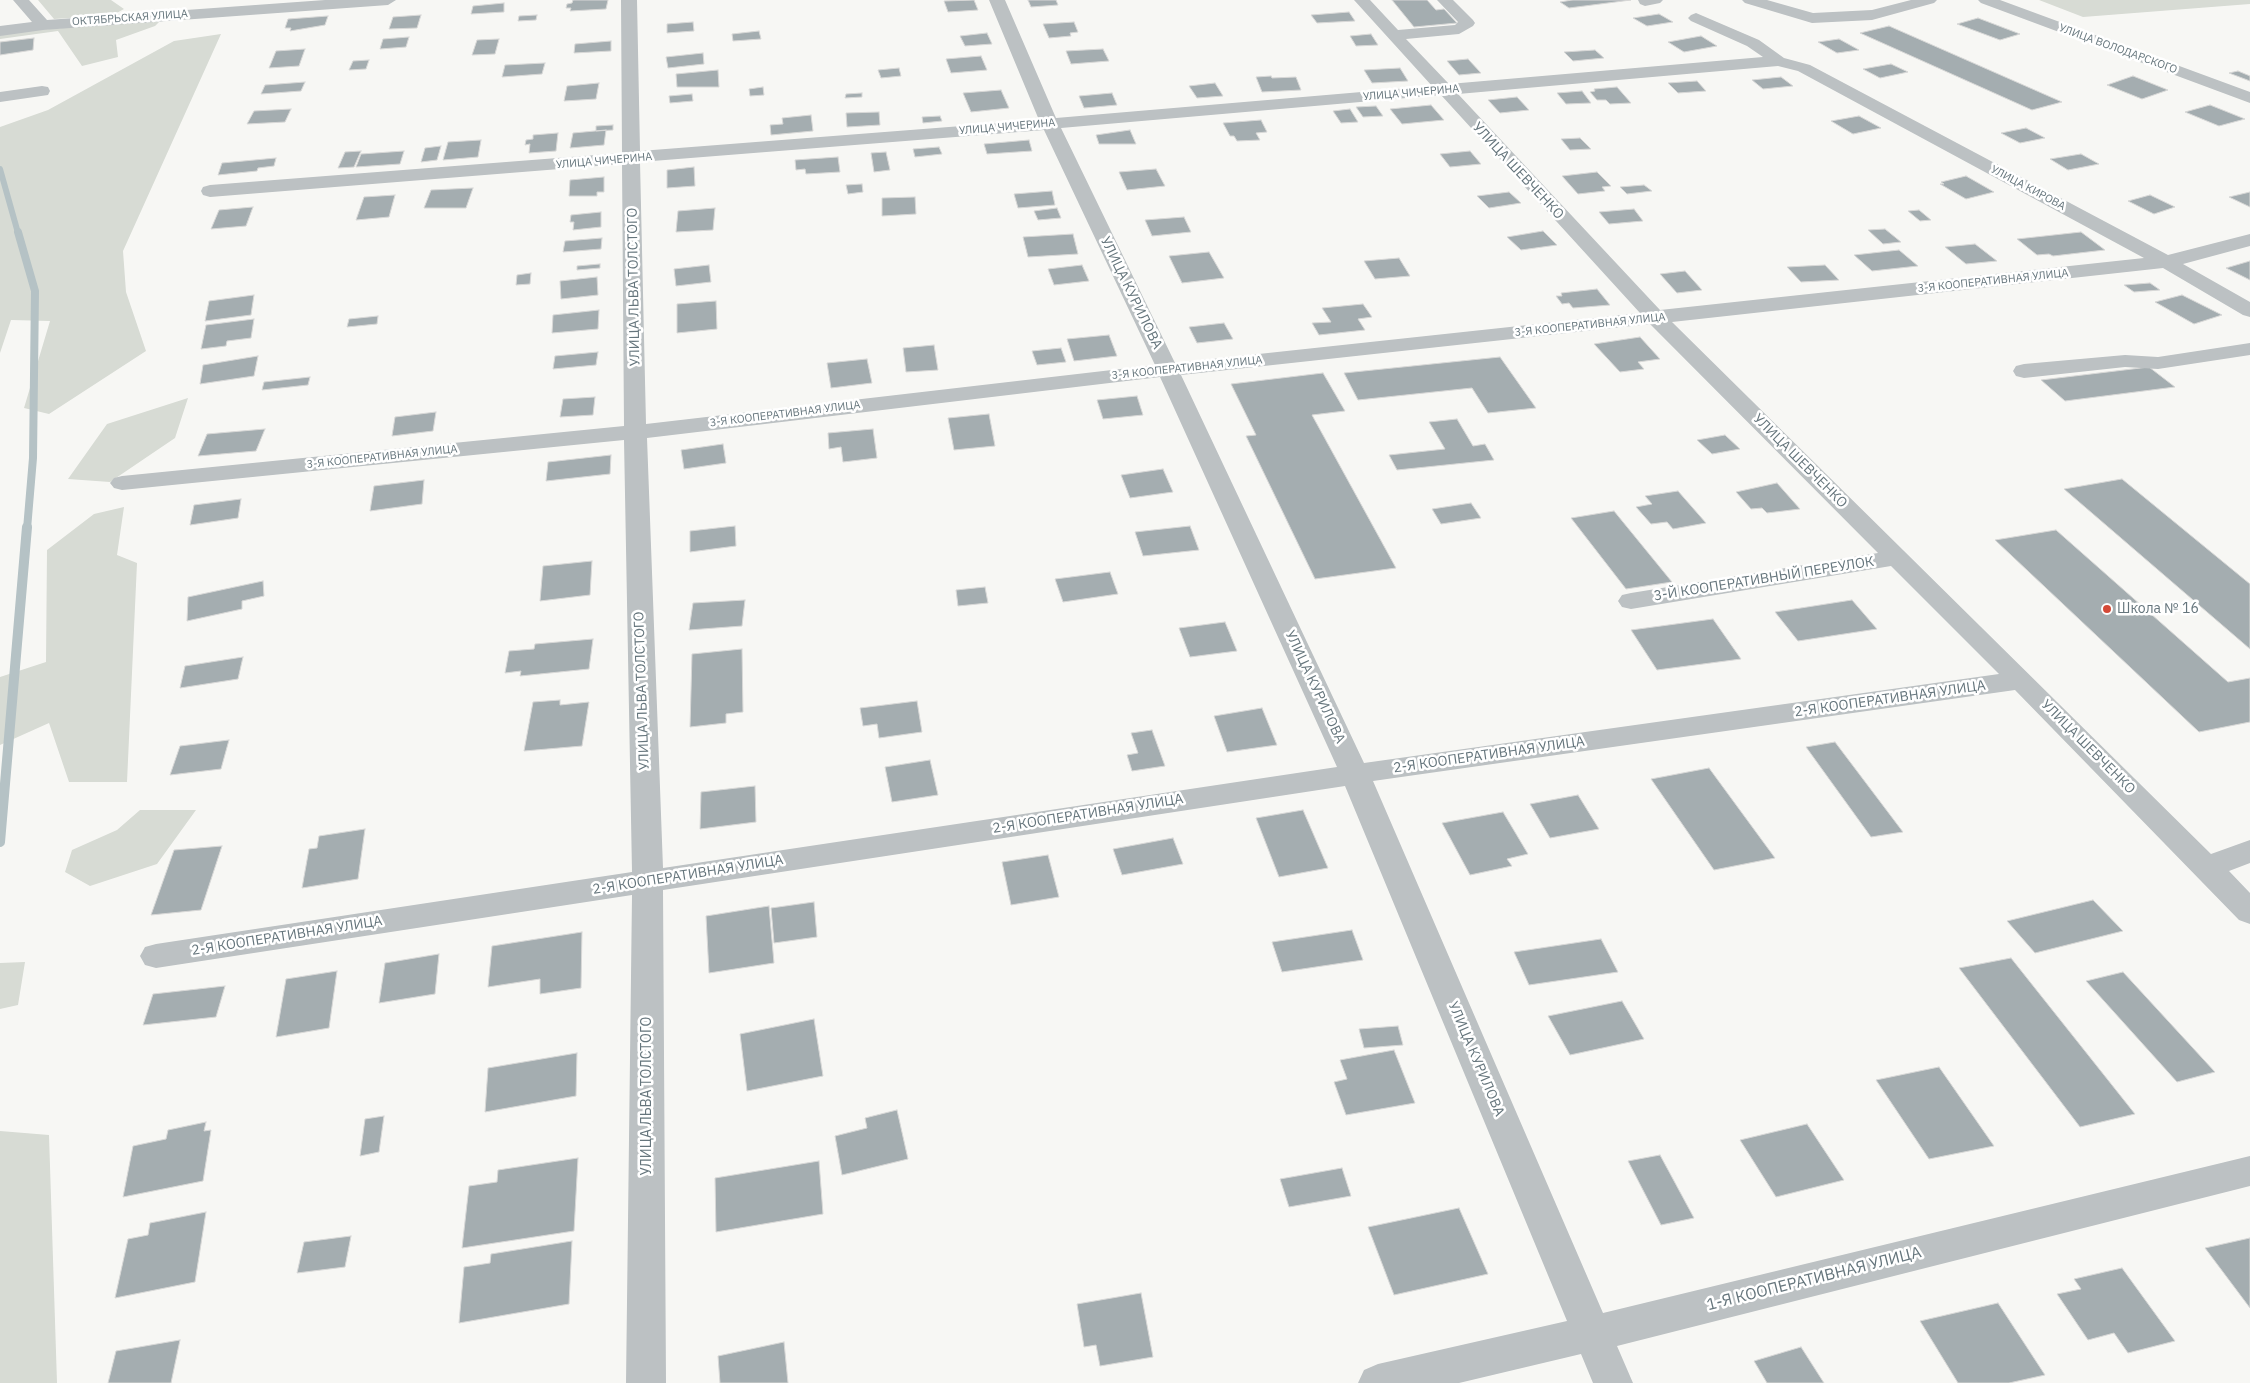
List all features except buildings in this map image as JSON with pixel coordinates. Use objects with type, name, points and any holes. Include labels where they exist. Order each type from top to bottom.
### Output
[{"type":"street","points":[[21,0],[43,25]]},
{"type":"street","name":"ОКТЯБРЬСКАЯ УЛИЦА","points":[[0,31],[43,25],[262,4],[388,0]]},
{"type":"street","name":"УЛИЦА ЛЬВА ТОЛСТОГО","points":[[629,0],[635,432],[648,880],[646,1383]]},
{"type":"street","name":"УЛИЦА КУРИЛОВА","points":[[997,0],[1050,124],[1168,370],[1356,774],[1613,1383]]},
{"type":"street","name":"УЛИЦА ШЕВЧЕНКО","points":[[1362,0],[1442,90],[1656,318],[2021,680],[2208,867],[2250,912]]},
{"type":"street","points":[[1393,35],[1459,29],[1467,23],[1445,0]]},
{"type":"street","points":[[1750,0],[1812,18],[1872,15],[1929,0]]},
{"type":"street","name":"УЛИЦА ВОЛОДАРСКОГО","points":[[1986,0],[2250,98]]},
{"type":"street","points":[[1696,18],[1753,43],[1778,61]]},
{"type":"street","name":"УЛИЦА ЧИЧЕРИНА","points":[[210,191],[1050,124],[1778,61],[1804,68]]},
{"type":"street","name":"УЛИЦА КИРОВА","points":[[1804,68],[2166,262],[2250,311]]},
{"type":"street","points":[[0,97],[42,91]]},
{"type":"street","name":"3-Я КООПЕРАТИВНАЯ УЛИЦА","points":[[122,483],[635,432],[1168,370],[2166,262],[2250,240]]},
{"type":"street","points":[[2024,371],[2125,361],[2158,363],[2250,349]]},
{"type":"street","name":"3-Й КООПЕРАТИВНЫЙ ПЕРЕУЛОК","points":[[1631,601],[1897,557]]},
{"type":"street","name":"2-Я КООПЕРАТИВНАЯ УЛИЦА","points":[[156,956],[1356,774],[2021,680]]},
{"type":"street","points":[[2208,867],[2250,851]]},
{"type":"street","name":"1-Я КООПЕРАТИВНАЯ УЛИЦА","points":[[1378,1383],[1592,1334],[2250,1171]]},
{"type":"shaded area","points":[[38,0],[111,0],[124,9],[113,15],[54,19]]},
{"type":"shaded area","points":[[2039,0],[2250,0],[2250,4],[2083,17]]},
{"type":"shaded area","points":[[161,20],[155,26],[116,40],[118,57],[82,66],[58,31],[0,39],[0,33]]},
{"type":"shaded area","points":[[221,34],[123,251],[126,292],[146,351],[49,414],[24,408],[50,321],[11,320],[0,353],[0,127],[48,110],[174,41]]},
{"type":"shaded area","points":[[188,398],[175,438],[110,482],[68,479],[107,424]]},
{"type":"shaded area","points":[[124,507],[117,555],[137,563],[127,782],[69,782],[49,723],[0,745],[0,677],[46,662],[47,550],[94,514]]},
{"type":"shaded area","points":[[140,810],[196,810],[157,864],[90,886],[65,872],[72,850],[117,830]]},
{"type":"shaded area","points":[[25,962],[18,1005],[0,1009],[0,963]]},
{"type":"shaded area","points":[[0,1131],[49,1135],[57,1383],[0,1383]]},
{"type":"waterway","points":[[0,169],[18,233]]},
{"type":"waterway","points":[[18,232],[35,291],[33,458],[27,529]]},
{"type":"waterway","points":[[0,842],[27,527]]},
{"type":"place","name":"Школа № 16","points":[[2107,609]]}]
